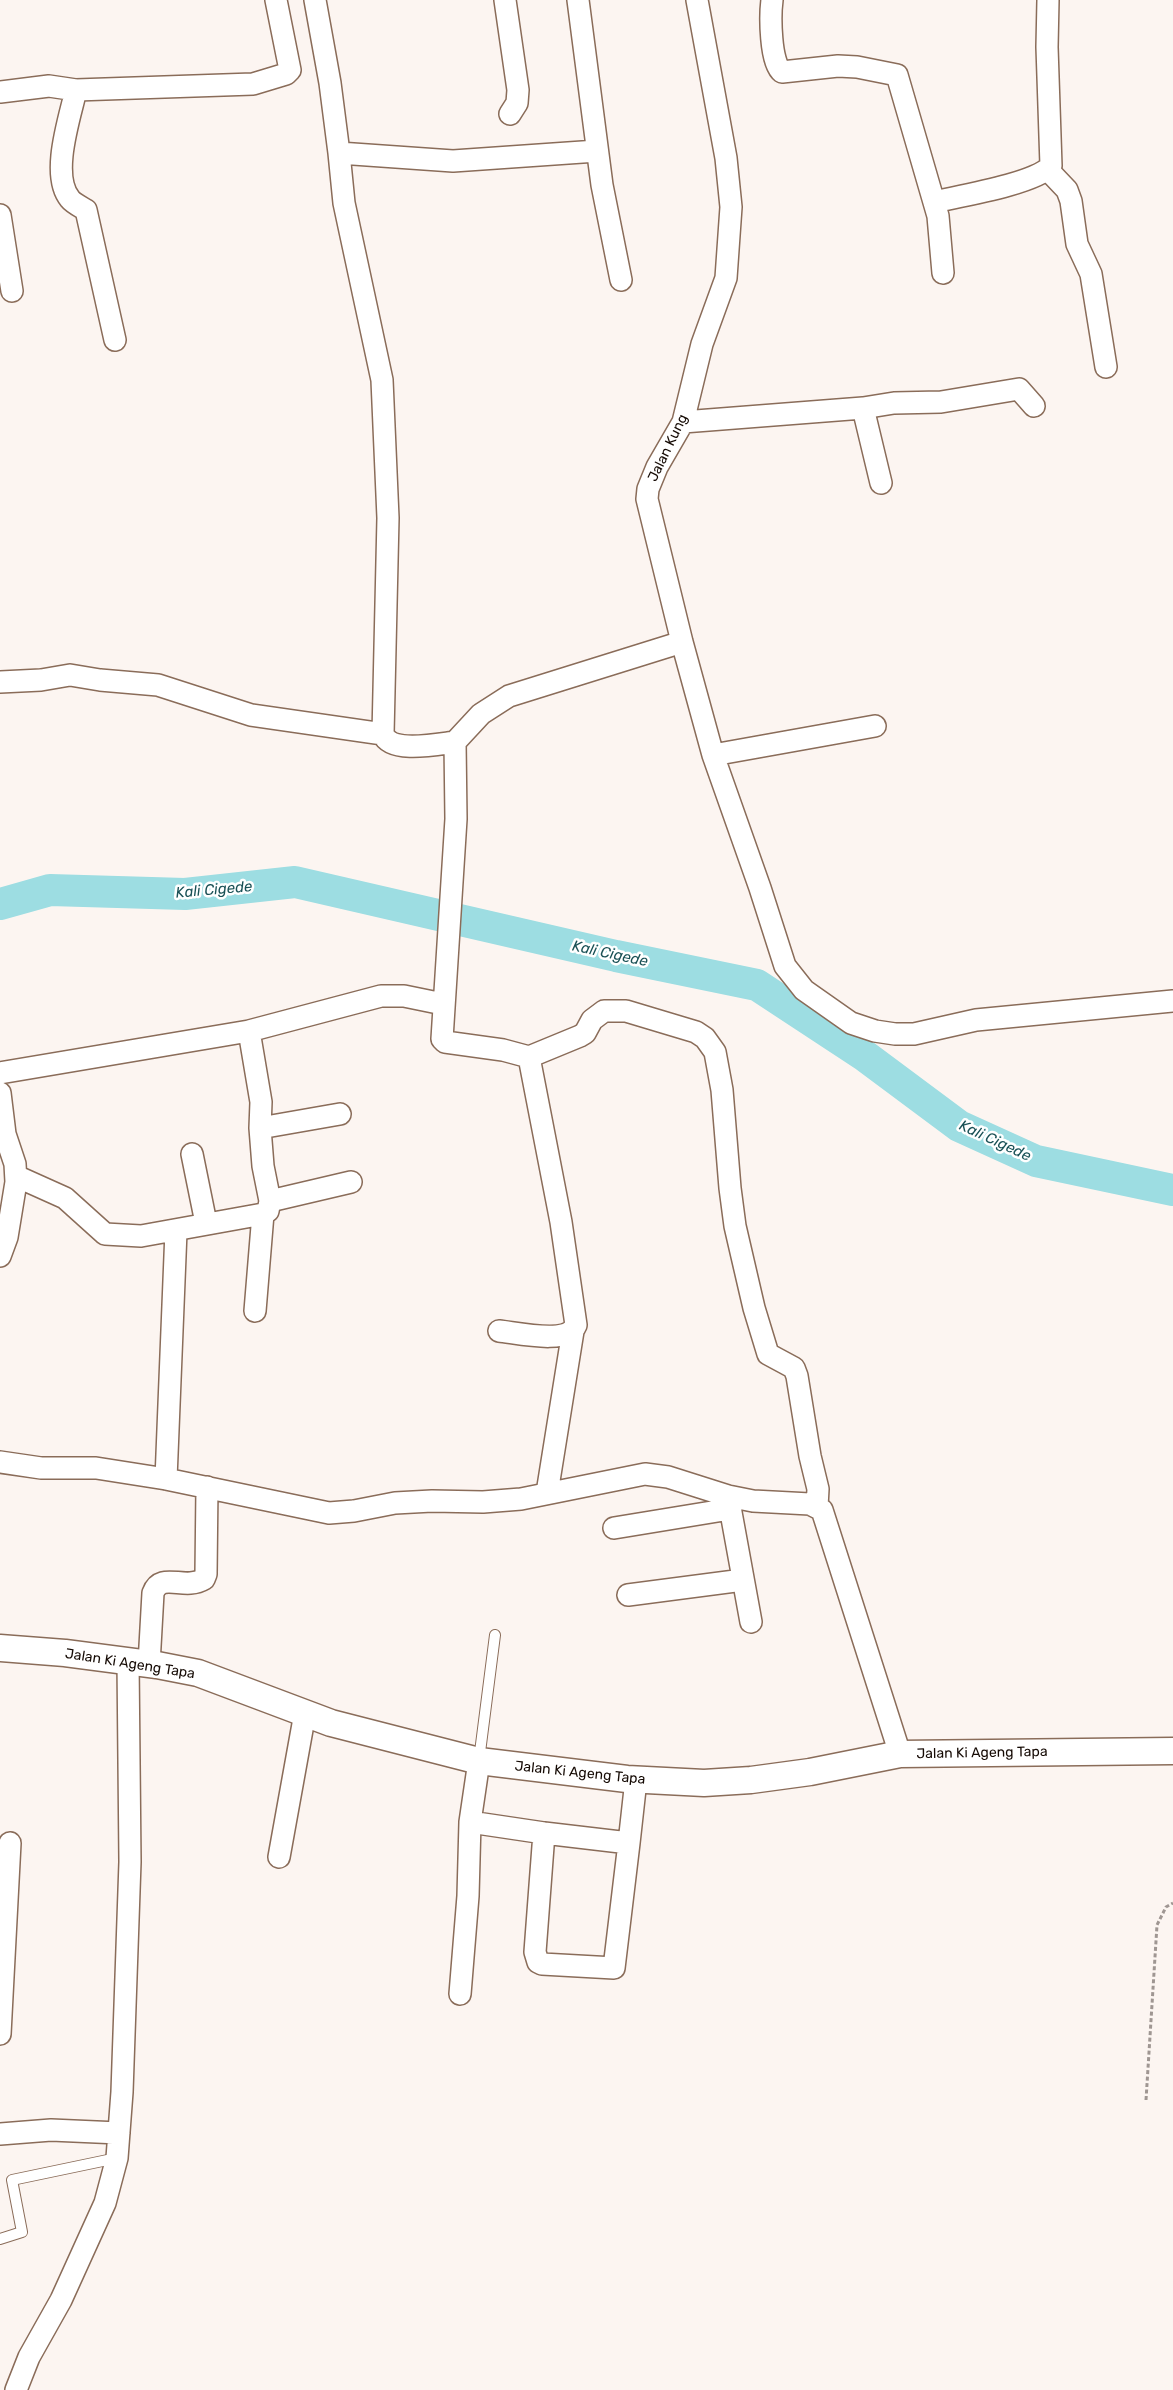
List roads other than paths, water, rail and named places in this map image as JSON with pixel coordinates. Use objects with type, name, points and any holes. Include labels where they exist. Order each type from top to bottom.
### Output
[{"type":"street","points":[[0,92],[50,86],[76,90],[253,84],[286,74],[290,70],[276,0]]},
{"type":"street","points":[[315,0],[330,83],[344,203],[382,380],[388,518],[383,734],[392,744],[401,747],[456,742]]},
{"type":"street","points":[[505,0],[518,90],[517,103],[510,114]]},
{"type":"street","points":[[578,0],[602,185],[621,280]]},
{"type":"street","name":"Jalan Kung","points":[[698,0],[726,158],[731,207],[726,278],[702,344],[683,422],[650,481],[647,499],[682,642],[713,755],[760,888],[785,966],[804,990],[851,1023],[875,1031],[895,1034],[914,1034],[976,1020],[1173,1001]]},
{"type":"street","points":[[772,0],[771,21],[776,65],[779,70],[785,72],[838,66],[857,67],[898,76],[938,216],[943,273]]},
{"type":"street","points":[[934,202],[1005,186],[1048,170],[1052,160],[1047,47],[1048,0]]},
{"type":"street","points":[[76,90],[61,161],[61,180],[70,199],[86,210],[115,340]]},
{"type":"street","points":[[339,153],[453,161],[597,151]]},
{"type":"street","points":[[1048,170],[1066,190],[1071,201],[1077,244],[1090,274],[1106,367]]},
{"type":"street","points":[[0,215],[12,291]]},
{"type":"street","points":[[683,422],[863,408],[894,403],[941,402],[1019,389],[1034,406]]},
{"type":"street","points":[[863,408],[881,483]]},
{"type":"street","points":[[682,642],[509,696],[480,714],[456,742],[456,819],[453,893],[443,1004],[443,1040],[503,1050],[529,1057],[580,1036],[585,1033],[592,1020],[609,1009],[626,1011],[696,1032],[710,1043],[715,1052],[722,1090],[735,1226],[754,1308],[768,1354],[794,1368],[797,1376],[810,1456],[818,1489],[817,1507]]},
{"type":"street","points":[[0,682],[41,680],[70,675],[100,680],[158,685],[251,715],[383,734]]},
{"type":"street","points":[[713,755],[875,726]]},
{"type":"street","points":[[0,1073],[248,1031],[382,996],[404,996],[443,1004]]},
{"type":"street","points":[[248,1031],[261,1102],[260,1128],[266,1207],[255,1311]]},
{"type":"street","points":[[529,1057],[561,1222],[576,1325],[547,1493]]},
{"type":"street","points":[[0,1093],[5,1134],[15,1164],[16,1176],[14,1206],[7,1238],[0,1256]]},
{"type":"street","points":[[260,1128],[340,1114]]},
{"type":"street","points":[[192,1154],[206,1224]]},
{"type":"street","points":[[16,1176],[65,1198],[105,1234],[141,1236],[206,1224],[351,1182]]},
{"type":"street","points":[[166,1479],[176,1231]]},
{"type":"street","points":[[500,1331],[558,1337],[574,1331]]},
{"type":"street","points":[[0,1462],[41,1468],[96,1468],[166,1479],[329,1513],[354,1511],[395,1503],[483,1502],[547,1493],[645,1474],[668,1477],[729,1502]]},
{"type":"street","points":[[16,2390],[29,2357],[60,2300],[105,2203],[117,2158],[139,1663],[153,1593],[158,1585],[163,1582],[193,1584],[204,1579],[206,1574],[207,1487]]},
{"type":"street","points":[[614,1528],[729,1502],[753,1500],[810,1504],[822,1510],[900,1754]]},
{"type":"street","points":[[729,1502],[751,1622]]},
{"type":"street","points":[[628,1595],[743,1580]]},
{"type":"street","name":"Jalan Ki Ageng Tapa","points":[[0,1648],[139,1663],[198,1673],[331,1723],[479,1761],[636,1780],[704,1783],[751,1780],[810,1772],[900,1754],[1173,1751]]},
{"type":"street","points":[[278,1856],[305,1713]]},
{"type":"street","points":[[460,1994],[468,1896],[470,1822],[479,1761]]},
{"type":"street","points":[[544,1833],[536,1958],[542,1964],[614,1968],[636,1780]]},
{"type":"street","points":[[470,1822],[629,1843]]},
{"type":"street","points":[[0,2034],[4,1892],[10,1843]]},
{"type":"street","points":[[0,2134],[51,2130],[119,2133]]},
{"type":"lane","points":[[479,1761],[495,1635]]},
{"type":"lane","points":[[0,2239],[22,2232],[12,2180],[117,2158]]},
{"type":"waterway","name":"Kali Cigede","points":[[0,904],[50,890],[185,894],[295,882],[616,956],[757,985],[865,1056],[959,1126],[1036,1161],[1173,1190]]}]
